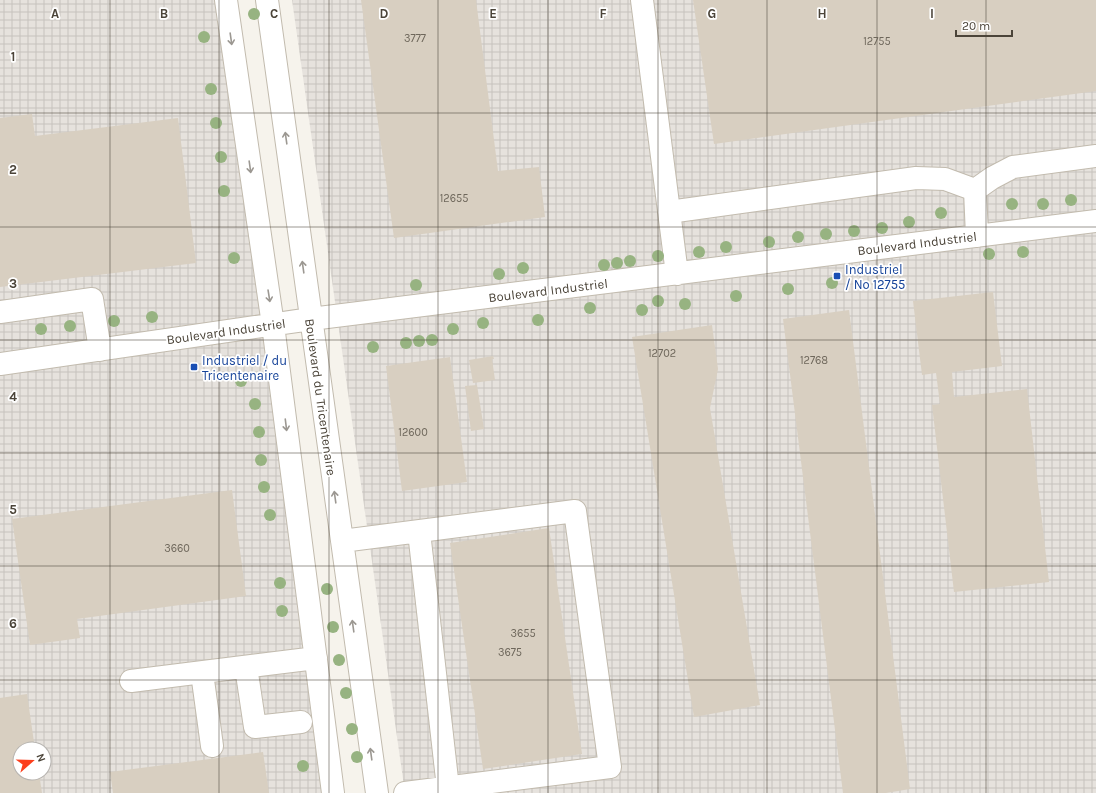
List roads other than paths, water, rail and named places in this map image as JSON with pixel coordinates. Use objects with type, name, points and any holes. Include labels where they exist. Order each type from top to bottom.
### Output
[{"type":"street","points":[[226,0],[273,325],[333,793]]},
{"type":"street","name":"Boulevard du Tricentenaire","points":[[267,0],[377,793]]},
{"type":"street","points":[[642,0],[677,274]]},
{"type":"street","points":[[975,190],[992,178],[1013,167],[1096,156]]},
{"type":"street","points":[[669,212],[916,178],[945,179],[975,190]]},
{"type":"street","points":[[975,190],[977,236]]},
{"type":"street","name":"Boulevard Industriel","points":[[0,364],[311,319],[1096,221]]},
{"type":"street","points":[[0,312],[92,298],[100,350]]},
{"type":"street","points":[[342,541],[575,511],[610,767],[405,793]]},
{"type":"street","points":[[419,532],[448,788]]},
{"type":"street","points":[[130,681],[246,668],[316,658]]},
{"type":"street","points":[[246,668],[255,727],[301,722]]},
{"type":"street","points":[[202,673],[212,746]]},
{"type":"place","name":"Industriel / No 12755","points":[[837,276]]},
{"type":"place","name":"Industriel / du Tricentenaire","points":[[194,367]]}]
